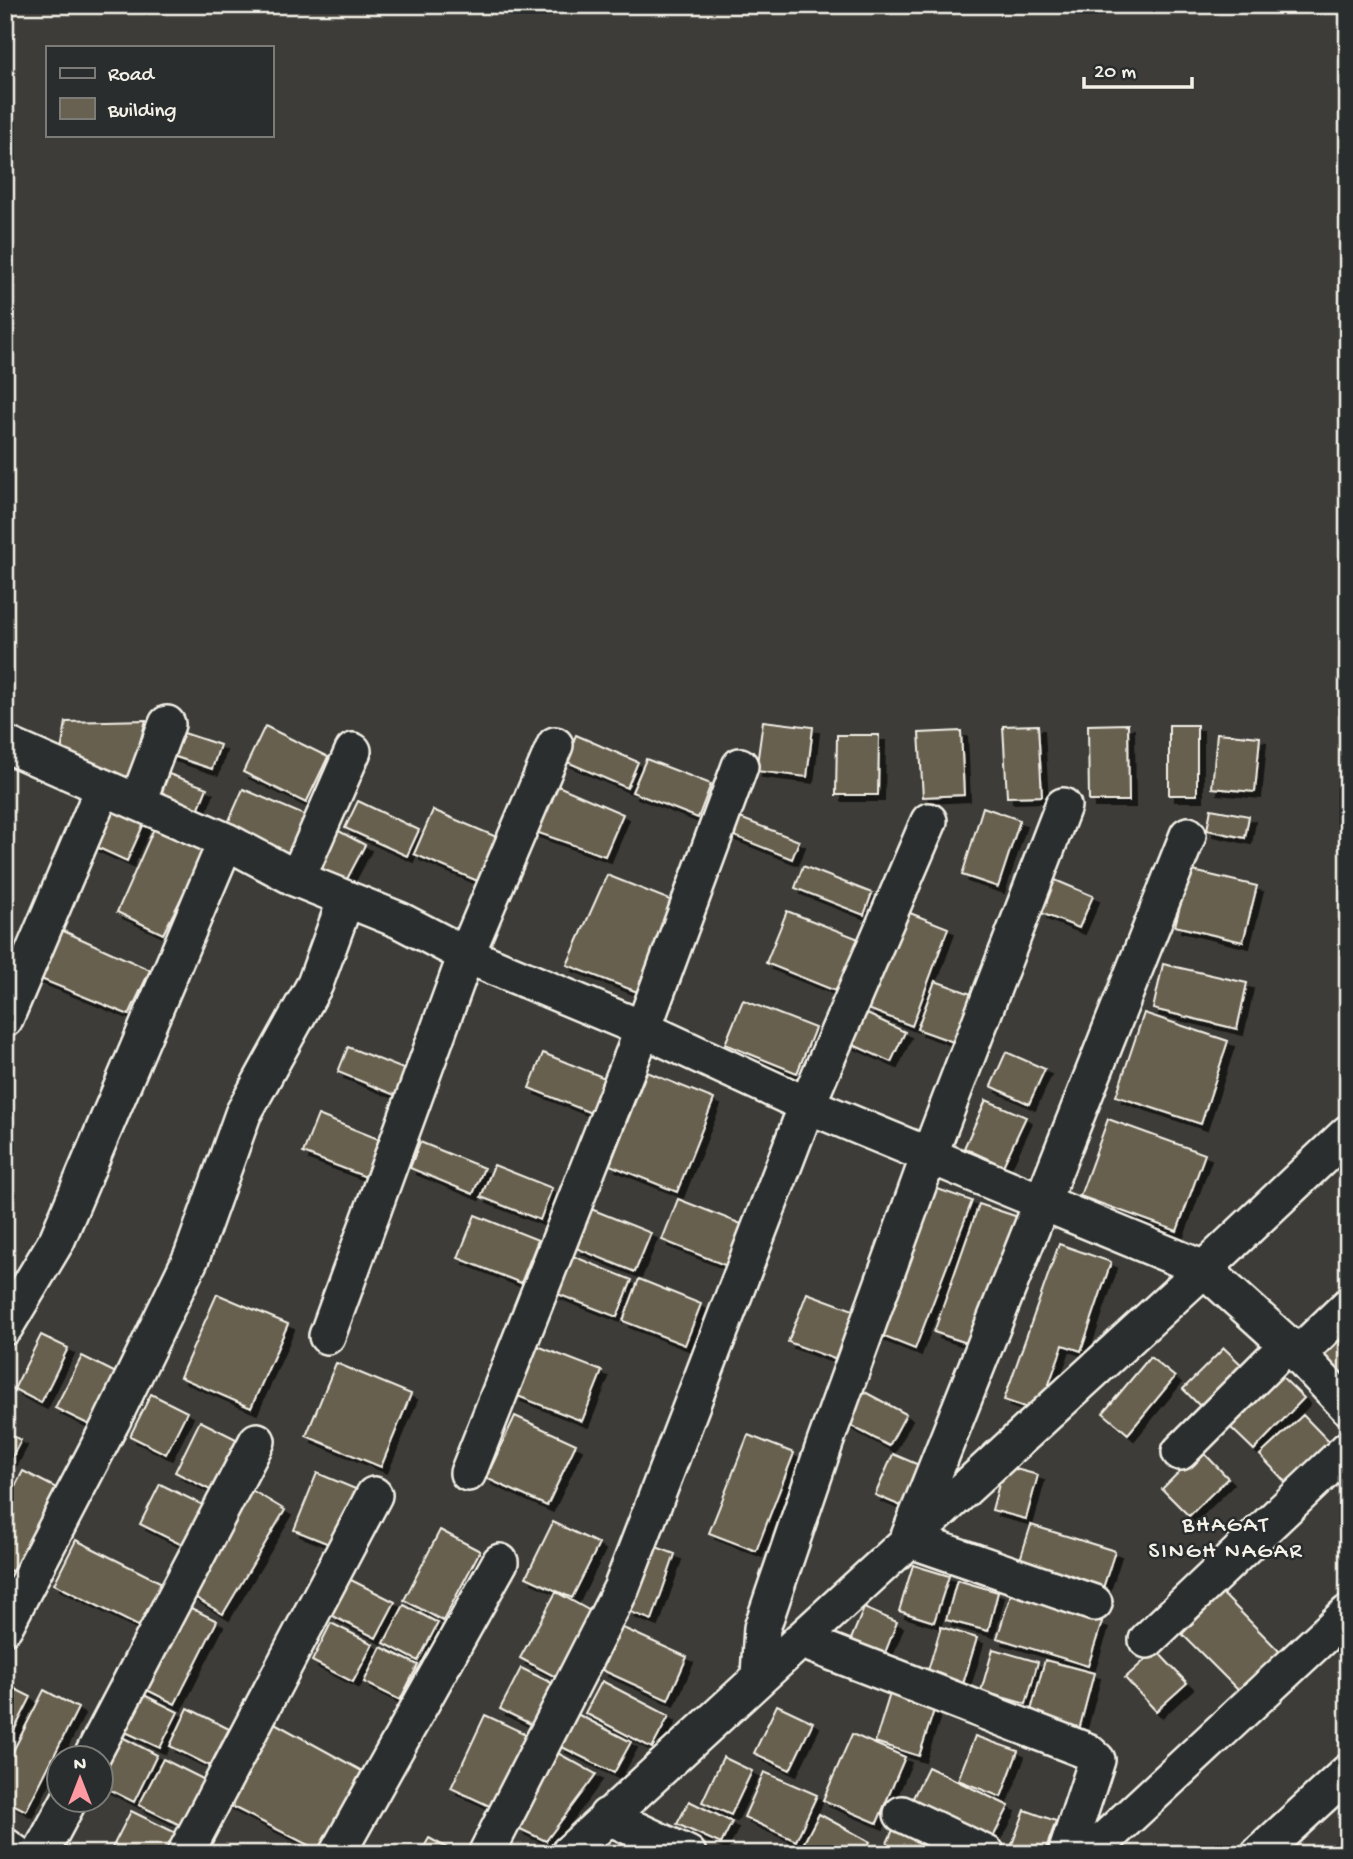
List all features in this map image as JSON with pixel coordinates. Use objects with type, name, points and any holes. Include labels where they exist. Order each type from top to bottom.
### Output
[{"type":"street","points":[[138,801],[167,724]]},
{"type":"street","points":[[5,744],[226,841],[297,879],[399,920],[466,955],[643,1029],[807,1105],[930,1153],[1204,1269],[1292,1349],[1348,1407]]},
{"type":"street","points":[[327,1336],[466,955],[555,745]]},
{"type":"street","points":[[297,879],[354,751]]},
{"type":"street","points":[[468,1473],[643,1029],[740,766]]},
{"type":"street","points":[[5,1019],[103,788]]},
{"type":"street","points":[[759,1675],[762,1628],[930,1153],[1063,806]]},
{"type":"street","points":[[486,1854],[621,1589],[807,1105],[929,821]]},
{"type":"street","points":[[908,1539],[1188,835]]},
{"type":"street","points":[[5,1327],[57,1240],[226,841]]},
{"type":"street","points":[[5,1626],[112,1421],[187,1266],[243,1114],[315,984],[346,899]]},
{"type":"street","points":[[568,1854],[759,1675],[1204,1269],[1348,1133]]},
{"type":"street","points":[[1180,1452],[1292,1349],[1348,1306]]},
{"type":"street","points":[[98,1744],[257,1441]]},
{"type":"street","points":[[1147,1640],[1348,1449]]},
{"type":"street","points":[[185,1854],[374,1494]]},
{"type":"street","points":[[908,1539],[1094,1603]]},
{"type":"street","points":[[337,1854],[500,1562]]},
{"type":"street","points":[[1089,1854],[1348,1613]]},
{"type":"street","points":[[800,1640],[1087,1751],[1097,1760],[1066,1854]]},
{"type":"street","points":[[1259,1854],[1348,1772]]},
{"type":"street","points":[[40,1854],[61,1814]]},
{"type":"street","points":[[902,1814],[987,1854]]},
{"type":"street","points":[[607,1816],[688,1854]]},
{"type":"street","points":[[5,1846],[16,1854]]},
{"type":"building","points":[[146,720],[129,784],[60,757],[66,722]]},
{"type":"building","points":[[763,721],[813,727],[807,777],[756,771]]},
{"type":"building","points":[[1128,724],[1129,801],[1089,801],[1088,725]]},
{"type":"building","points":[[1038,725],[1042,796],[1007,797],[1003,726]]},
{"type":"building","points":[[1169,725],[1197,725],[1197,795],[1169,795]]},
{"type":"building","points":[[265,726],[328,757],[306,803],[243,772]]},
{"type":"building","points":[[175,730],[220,745],[212,769],[167,754]]},
{"type":"building","points":[[961,731],[964,795],[923,797],[919,733]]},
{"type":"building","points":[[1217,733],[1260,737],[1255,792],[1212,788]]},
{"type":"building","points":[[576,735],[638,762],[627,788],[565,761]]},
{"type":"building","points":[[837,735],[879,735],[878,795],[836,795]]},
{"type":"building","points":[[646,759],[711,784],[698,818],[632,792]]},
{"type":"building","points":[[169,774],[207,788],[198,810],[160,797]]},
{"type":"building","points":[[551,783],[623,814],[605,856],[533,831]]},
{"type":"building","points":[[243,789],[311,818],[291,862],[224,832]]},
{"type":"building","points":[[358,801],[419,830],[407,856],[345,828]]},
{"type":"building","points":[[110,803],[146,819],[127,861],[90,844]]},
{"type":"building","points":[[983,807],[1020,820],[998,887],[962,875]]},
{"type":"building","points":[[1211,809],[1249,816],[1245,838],[1207,830]]},
{"type":"building","points":[[433,810],[499,838],[480,882],[414,854]]},
{"type":"building","points":[[735,816],[799,841],[792,859],[727,833]]},
{"type":"building","points":[[159,817],[210,842],[163,934],[117,912]]},
{"type":"building","points":[[337,830],[365,845],[346,881],[318,867]]},
{"type":"building","points":[[803,866],[872,893],[864,915],[795,888]]},
{"type":"building","points":[[1189,870],[1257,886],[1243,942],[1175,926]]},
{"type":"building","points":[[607,875],[675,902],[640,993],[567,965]]},
{"type":"building","points":[[1055,880],[1093,896],[1079,928],[1041,913]]},
{"type":"building","points":[[787,911],[859,939],[838,992],[766,963]]},
{"type":"building","points":[[905,911],[948,928],[912,1026],[868,1009]]},
{"type":"building","points":[[57,928],[150,970],[129,1015],[36,977]]},
{"type":"building","points":[[1163,964],[1247,983],[1237,1029],[1153,1009]]},
{"type":"building","points":[[935,981],[977,996],[959,1044],[917,1029]]},
{"type":"building","points":[[743,1000],[815,1028],[797,1073],[725,1044]]},
{"type":"building","points":[[863,1012],[905,1032],[891,1062],[849,1043]]},
{"type":"building","points":[[1144,1013],[1228,1041],[1201,1124],[1116,1096]]},
{"type":"building","points":[[348,1047],[411,1072],[402,1098],[338,1072]]},
{"type":"building","points":[[1006,1052],[1045,1069],[1029,1104],[991,1086]]},
{"type":"building","points":[[543,1053],[605,1078],[591,1113],[529,1088]]},
{"type":"building","points":[[647,1072],[714,1099],[677,1192],[610,1165]]},
{"type":"building","points":[[986,1100],[1026,1117],[1003,1166],[964,1148]]},
{"type":"building","points":[[318,1115],[381,1140],[366,1177],[303,1153]]},
{"type":"building","points":[[1108,1119],[1205,1154],[1177,1231],[1080,1196]]},
{"type":"building","points":[[420,1142],[484,1168],[473,1194],[410,1168]]},
{"type":"building","points":[[494,1165],[552,1188],[540,1220],[481,1197]]},
{"type":"building","points":[[932,1187],[972,1201],[915,1349],[877,1334]]},
{"type":"building","points":[[678,1199],[744,1225],[727,1266],[662,1240]]},
{"type":"building","points":[[979,1204],[1027,1220],[982,1348],[934,1332]]},
{"type":"building","points":[[591,1209],[651,1233],[635,1272],[576,1248]]},
{"type":"building","points":[[475,1215],[538,1240],[521,1283],[458,1258]]},
{"type":"building","points":[[1059,1244],[1111,1262],[1081,1351],[1063,1345],[1039,1412],[1004,1400]]},
{"type":"building","points":[[570,1255],[632,1280],[617,1317],[555,1293]]},
{"type":"building","points":[[639,1279],[701,1304],[685,1345],[623,1321]]},
{"type":"building","points":[[807,1293],[856,1311],[837,1360],[788,1342]]},
{"type":"building","points":[[217,1294],[288,1324],[251,1408],[180,1377]]},
{"type":"building","points":[[1348,1317],[1348,1379],[1314,1346]]},
{"type":"building","points":[[41,1335],[68,1348],[41,1403],[14,1389]]},
{"type":"building","points":[[535,1345],[602,1371],[582,1421],[515,1395]]},
{"type":"building","points":[[1224,1348],[1248,1371],[1206,1412],[1183,1389]]},
{"type":"building","points":[[82,1356],[122,1376],[96,1428],[55,1408]]},
{"type":"building","points":[[1150,1357],[1175,1377],[1128,1434],[1103,1413]]},
{"type":"building","points":[[336,1363],[411,1394],[381,1467],[306,1436]]},
{"type":"building","points":[[1276,1371],[1304,1398],[1254,1450],[1226,1423]]},
{"type":"building","points":[[861,1390],[906,1414],[889,1446],[844,1422]]},
{"type":"building","points":[[151,1394],[187,1412],[166,1454],[130,1436]]},
{"type":"building","points":[[1303,1415],[1335,1448],[1291,1488],[1260,1455]]},
{"type":"building","points":[[515,1416],[576,1444],[547,1506],[486,1478]]},
{"type":"building","points":[[200,1421],[240,1441],[214,1492],[175,1472]]},
{"type":"building","points":[[5,1432],[21,1440],[11,1459],[5,1456]]},
{"type":"building","points":[[748,1435],[794,1453],[756,1551],[709,1533]]},
{"type":"building","points":[[1201,1450],[1228,1478],[1189,1516],[1162,1489]]},
{"type":"building","points":[[893,1454],[919,1465],[901,1506],[875,1495]]},
{"type":"building","points":[[1004,1466],[1038,1475],[1026,1519],[992,1510]]},
{"type":"building","points":[[23,1471],[62,1491],[19,1575],[5,1568],[5,1506]]},
{"type":"building","points":[[317,1473],[358,1490],[334,1546],[294,1530]]},
{"type":"building","points":[[160,1484],[207,1507],[186,1547],[140,1524]]},
{"type":"building","points":[[250,1489],[285,1510],[223,1614],[188,1593]]},
{"type":"building","points":[[553,1522],[599,1544],[572,1598],[526,1577]]},
{"type":"building","points":[[1031,1525],[1115,1551],[1103,1588],[1019,1563]]},
{"type":"building","points":[[440,1530],[480,1551],[443,1621],[404,1600]]},
{"type":"building","points":[[76,1540],[170,1587],[148,1631],[54,1584]]},
{"type":"building","points":[[651,1545],[675,1554],[652,1620],[628,1611]]},
{"type":"building","points":[[913,1565],[949,1576],[934,1622],[899,1611]]},
{"type":"building","points":[[349,1579],[395,1602],[376,1638],[331,1615]]},
{"type":"building","points":[[957,1580],[998,1592],[988,1631],[946,1620]]},
{"type":"building","points":[[556,1592],[601,1617],[565,1682],[520,1658]]},
{"type":"building","points":[[1222,1593],[1280,1652],[1240,1692],[1182,1634]]},
{"type":"building","points":[[1011,1594],[1102,1622],[1088,1666],[997,1638]]},
{"type":"building","points":[[181,1603],[217,1621],[175,1704],[139,1686]]},
{"type":"building","points":[[404,1605],[438,1623],[418,1661],[384,1643]]},
{"type":"building","points":[[864,1608],[897,1622],[883,1658],[849,1644]]},
{"type":"building","points":[[331,1623],[373,1644],[353,1682],[312,1661]]},
{"type":"building","points":[[621,1627],[687,1657],[668,1700],[602,1670]]},
{"type":"building","points":[[941,1627],[977,1638],[962,1687],[926,1677]]},
{"type":"building","points":[[381,1647],[418,1665],[400,1700],[364,1682]]},
{"type":"building","points":[[993,1649],[1038,1662],[1026,1704],[981,1691]]},
{"type":"building","points":[[1156,1650],[1187,1683],[1156,1711],[1125,1678]]},
{"type":"building","points":[[1045,1660],[1094,1673],[1079,1730],[1029,1718]]},
{"type":"building","points":[[521,1668],[566,1690],[545,1731],[500,1709]]},
{"type":"building","points":[[602,1681],[669,1716],[652,1748],[585,1713]]},
{"type":"building","points":[[5,1684],[31,1697],[5,1748]]},
{"type":"building","points":[[892,1687],[937,1701],[919,1756],[875,1742]]},
{"type":"building","points":[[44,1690],[78,1708],[60,1744],[46,1744],[46,1771],[26,1811],[5,1800],[5,1767]]},
{"type":"building","points":[[140,1693],[178,1712],[160,1748],[121,1730]]},
{"type":"building","points":[[777,1705],[813,1722],[790,1770],[754,1753]]},
{"type":"building","points":[[188,1708],[229,1729],[210,1766],[170,1746]]},
{"type":"building","points":[[577,1714],[631,1742],[614,1773],[560,1746]]},
{"type":"building","points":[[485,1715],[532,1737],[498,1810],[451,1788]]},
{"type":"building","points":[[271,1721],[362,1771],[318,1850],[225,1803]]},
{"type":"building","points":[[116,1734],[157,1755],[134,1802],[116,1793],[116,1744],[111,1744]]},
{"type":"building","points":[[852,1734],[905,1757],[877,1823],[823,1800]]},
{"type":"building","points":[[975,1736],[1018,1751],[1001,1797],[958,1780]]},
{"type":"building","points":[[554,1751],[596,1774],[546,1841],[518,1828]]},
{"type":"building","points":[[723,1757],[752,1771],[731,1815],[702,1802]]},
{"type":"building","points":[[163,1759],[207,1781],[184,1827],[139,1805]]},
{"type":"building","points":[[928,1767],[1009,1806],[988,1847],[908,1808]]},
{"type":"building","points":[[764,1772],[817,1795],[796,1841],[744,1817]]},
{"type":"building","points":[[689,1801],[732,1822],[721,1844],[677,1824]]},
{"type":"building","points":[[1025,1810],[1056,1821],[1044,1854],[1010,1850]]},
{"type":"building","points":[[131,1811],[180,1835],[170,1854],[109,1854]]},
{"type":"building","points":[[819,1814],[870,1842],[863,1854],[798,1854]]},
{"type":"building","points":[[897,1821],[969,1854],[882,1854]]},
{"type":"building","points":[[429,1838],[458,1854],[420,1854]]},
{"type":"district","name":"BHAGAT SINGH NAGAR","points":[[1226,1536]]}]
